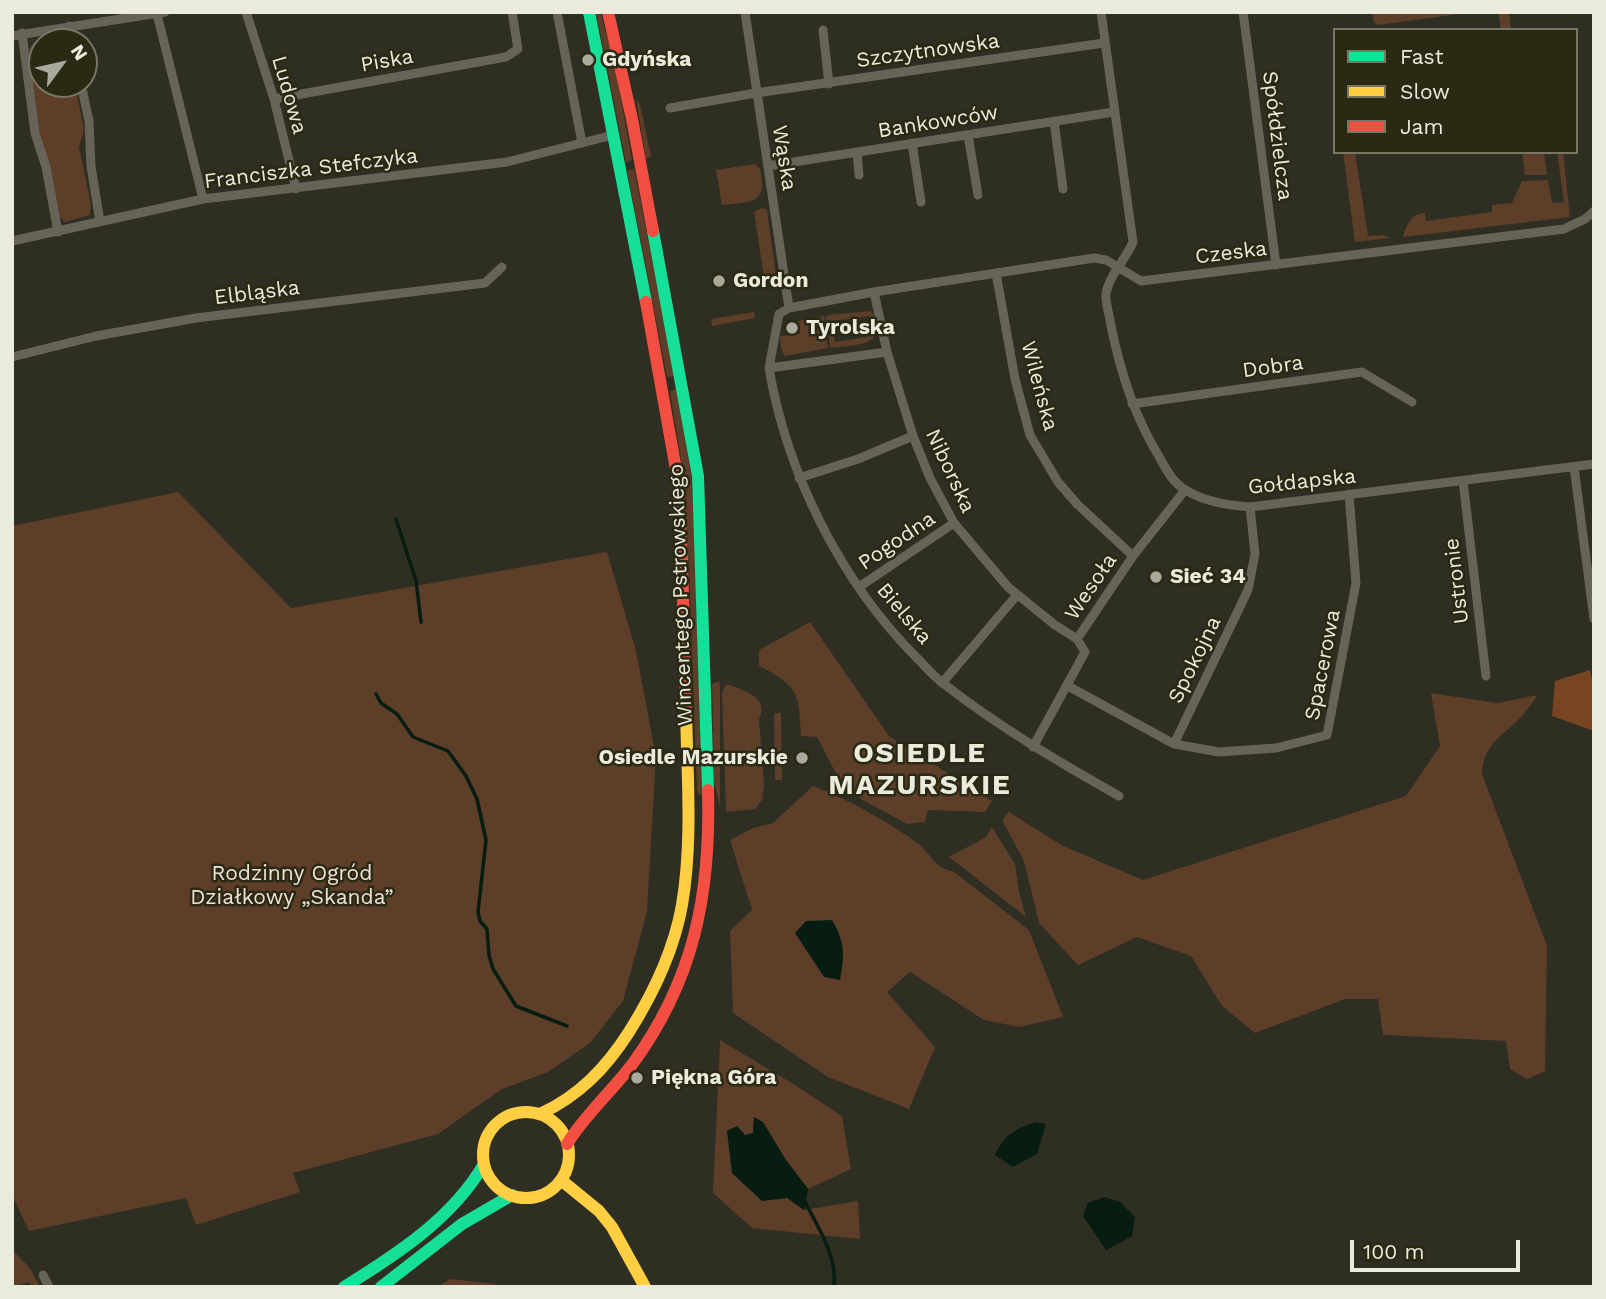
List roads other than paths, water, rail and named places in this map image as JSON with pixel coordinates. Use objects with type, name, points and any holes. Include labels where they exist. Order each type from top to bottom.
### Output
[{"type":"main road","name":"Wincentego Pstrowskiego","points":[[540,1114],[559,1105],[590,1081],[616,1052],[645,1007],[667,956],[682,906],[689,837],[682,559],[677,475],[661,379],[589,12]]},
{"type":"main road","name":"Wincentego Pstrowskiego","points":[[568,1144],[578,1126],[630,1067],[660,1023],[686,967],[701,912],[708,862],[698,476],[632,120],[608,12]]},
{"type":"main road","points":[[661,379],[673,383],[680,374]]},
{"type":"main road","points":[[344,1287],[429,1226],[478,1178],[484,1164],[485,1142],[498,1123],[518,1113],[540,1114],[560,1129],[568,1144],[568,1163],[561,1180],[549,1191],[535,1197],[512,1195],[501,1199],[470,1219],[381,1287]]},
{"type":"main road","points":[[484,1164],[497,1186],[512,1195]]},
{"type":"main road","points":[[561,1180],[599,1212],[612,1227],[645,1287]]},
{"type":"street","name":"Ludowa","points":[[246,12],[274,99],[296,189]]},
{"type":"street","name":"Piska","points":[[274,99],[506,57],[518,48],[512,12]]},
{"type":"street","points":[[557,12],[582,143]]},
{"type":"street","name":"Wąska","points":[[745,12],[789,308]]},
{"type":"street","name":"Gołdapska","points":[[1101,12],[1133,242],[1111,281],[1106,296],[1118,363],[1132,404],[1148,439],[1172,478],[1185,490],[1220,505],[1251,507],[1594,464]]},
{"type":"street","name":"Spółdzielcza","points":[[1243,12],[1276,265]]},
{"type":"street","points":[[58,232],[46,167],[35,133],[17,35],[161,13],[203,199]]},
{"type":"street","points":[[823,30],[829,84]]},
{"type":"street","name":"Szczytnowska","points":[[670,108],[1104,43]]},
{"type":"street","points":[[84,98],[100,222]]},
{"type":"street","name":"Bankowców","points":[[768,166],[1114,112]]},
{"type":"street","points":[[1054,121],[1063,189]]},
{"type":"street","name":"Franciszka Stefczyka","points":[[12,241],[203,199],[507,162],[613,135]]},
{"type":"street","points":[[968,135],[978,195]]},
{"type":"street","points":[[912,143],[920,202]]},
{"type":"street","points":[[857,153],[859,175]]},
{"type":"street","name":"Czeska","points":[[789,308],[1094,258],[1119,268],[1140,281],[1276,265],[1564,229],[1585,219],[1594,211]]},
{"type":"street","name":"Elbląska","points":[[12,358],[96,336],[197,318],[485,283],[502,267]]},
{"type":"street","name":"Wileńska","points":[[996,273],[1015,379],[1030,435],[1058,482],[1133,556]]},
{"type":"street","name":"Niborska","points":[[874,292],[900,398],[930,478],[954,523],[1017,596],[1077,639]]},
{"type":"street","points":[[789,308],[779,314],[769,368],[887,352]]},
{"type":"street","name":"Bielska","points":[[769,368],[799,478],[826,535],[859,587],[895,635],[942,683],[1033,747],[1119,796]]},
{"type":"street","name":"Dobra","points":[[1132,404],[1362,372],[1412,402]]},
{"type":"street","points":[[799,478],[858,459],[914,436]]},
{"type":"street","points":[[1574,467],[1594,619]]},
{"type":"street","name":"Ustronie","points":[[1463,481],[1486,677]]},
{"type":"street","name":"Wesoła","points":[[1033,747],[1086,652],[1077,639],[1133,556],[1185,490]]},
{"type":"street","name":"Spacerowa","points":[[1068,686],[1174,744],[1219,752],[1276,748],[1327,735],[1356,583],[1349,494]]},
{"type":"street","name":"Spokojna","points":[[1174,744],[1248,590],[1255,554],[1251,507]]},
{"type":"street","name":"Pogodna","points":[[859,587],[954,523]]},
{"type":"street","points":[[942,683],[1017,596]]},
{"type":"street","points":[[43,1275],[49,1287]]},
{"type":"waterway","points":[[396,519],[416,581],[421,622]]},
{"type":"waterway","points":[[376,694],[381,703],[397,714],[413,737],[448,751],[466,776],[477,799],[486,840],[478,912],[480,921],[487,929],[493,969],[516,1006],[567,1026]]},
{"type":"waterway","points":[[805,1202],[830,1254],[834,1287]]},
{"type":"place","name":"Gdyńska","points":[[588,60]]},
{"type":"place","name":"Gordon","points":[[719,281]]},
{"type":"place","name":"Tyrolska","points":[[792,328]]},
{"type":"place","name":"Sieć 34","points":[[1156,577]]},
{"type":"place","name":"Osiedle Mazurskie","points":[[802,758]]},
{"type":"place","name":"Piękna Góra","points":[[637,1078]]},
{"type":"district","name":"OSIEDLE MAZURSKIE","points":[[920,770]]},
{"type":"park label","name":"Rodzinny Ogród Działkowy „Skanda”","points":[[292,886]]}]
